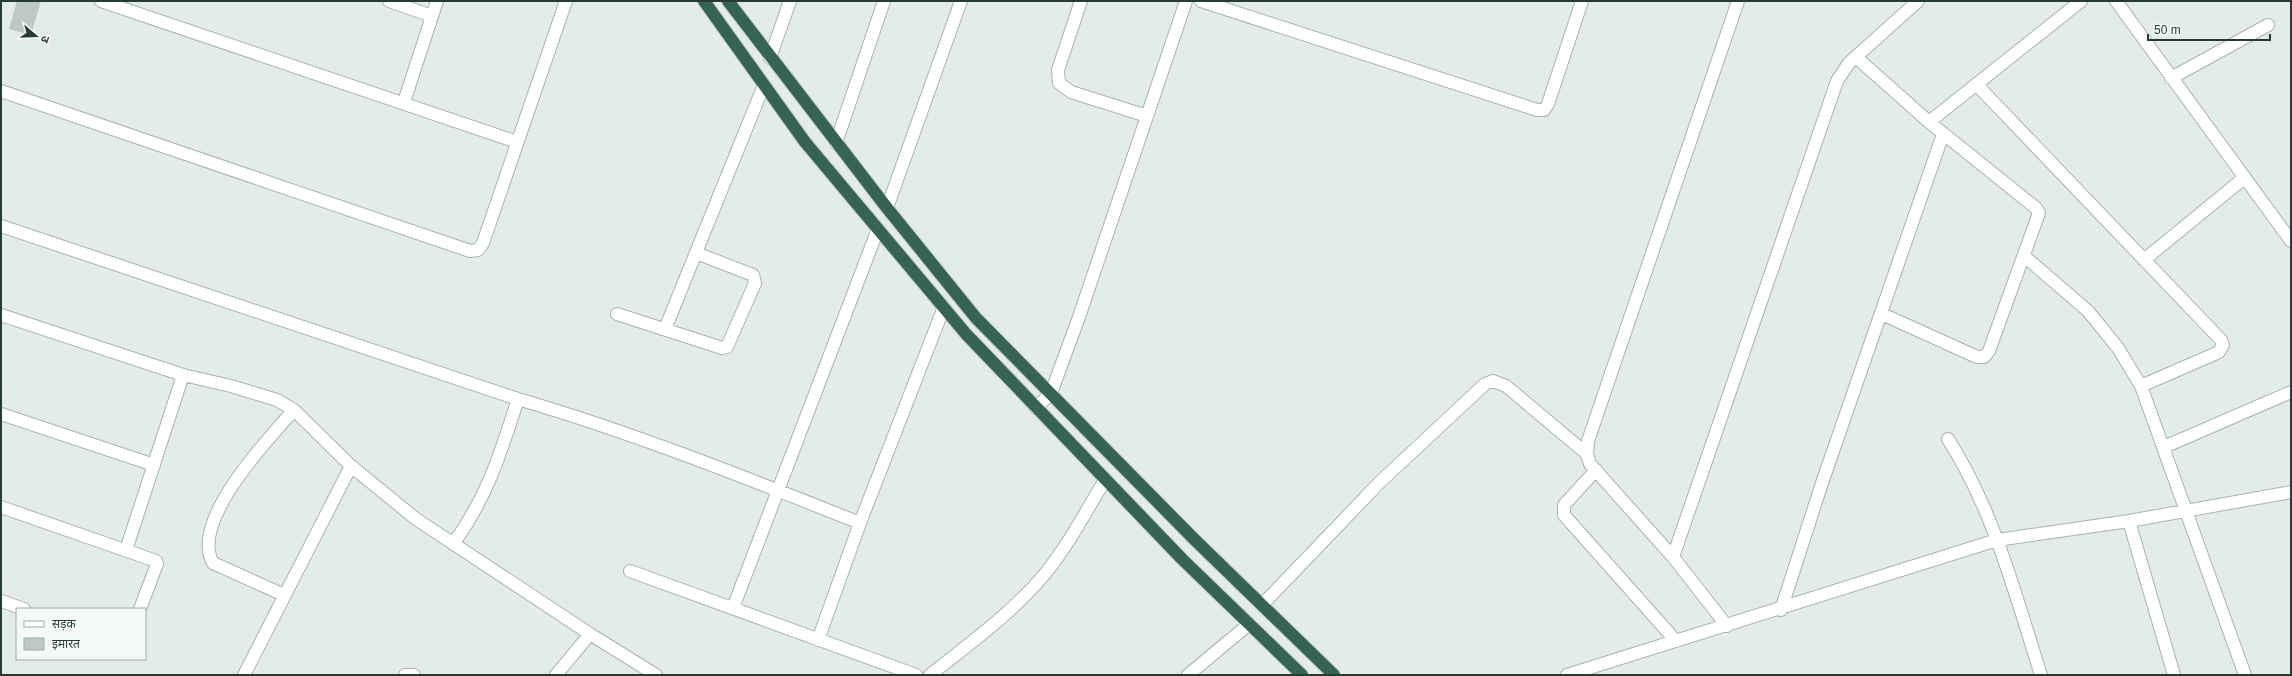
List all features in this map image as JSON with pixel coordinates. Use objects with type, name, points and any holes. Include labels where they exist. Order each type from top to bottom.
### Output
[{"type":"highway","points":[[704,1],[805,142],[944,307],[1036,408],[1105,480],[1248,625],[1302,675]]},
{"type":"highway","points":[[728,1],[836,143],[976,318],[1194,540],[1334,675]]},
{"type":"street","points":[[101,1],[404,102],[516,142]]},
{"type":"street","points":[[389,1],[432,16]]},
{"type":"street","points":[[404,102],[437,1]]},
{"type":"street","points":[[1,91],[470,251],[478,250],[482,243],[566,1]]},
{"type":"street","points":[[770,58],[790,1]]},
{"type":"street","points":[[836,143],[884,1]]},
{"type":"street","points":[[887,208],[961,1]]},
{"type":"street","points":[[1081,1],[1058,70],[1058,83],[1071,92],[1148,116]]},
{"type":"street","points":[[1036,408],[1051,393],[1079,317],[1186,1]]},
{"type":"street","points":[[1201,1],[1537,110],[1544,110],[1548,104],[1582,1]]},
{"type":"street","points":[[1727,626],[1673,557],[1590,464],[1587,454],[1588,441],[1738,1]]},
{"type":"street","points":[[1673,557],[1838,81],[1849,63],[1856,56],[1918,1]]},
{"type":"street","points":[[1929,122],[2081,1]]},
{"type":"street","points":[[2116,1],[2291,241]]},
{"type":"street","points":[[2171,78],[2268,25]]},
{"type":"street","points":[[1856,56],[1929,122],[2036,208],[2039,213],[1989,352],[1984,357],[1976,357],[1882,314]]},
{"type":"street","points":[[1976,84],[2221,340],[2223,345],[2219,352],[2141,386]]},
{"type":"street","points":[[666,328],[764,85]]},
{"type":"street","points":[[1781,610],[1822,483],[1882,314],[1943,134]]},
{"type":"street","points":[[2144,260],[2244,178]]},
{"type":"street","points":[[1,226],[518,399],[594,421],[860,523]]},
{"type":"street","points":[[733,608],[878,230]]},
{"type":"street","points":[[617,314],[666,328],[722,348],[727,347],[755,283],[752,275],[696,253]]},
{"type":"street","points":[[2024,256],[2088,311],[2118,348],[2141,386],[2244,675]]},
{"type":"street","points":[[818,640],[860,523],[944,307]]},
{"type":"street","points":[[1,315],[183,375],[255,392],[277,400],[294,410],[351,466],[381,492],[453,544],[590,634],[656,675]]},
{"type":"street","points":[[126,550],[183,375]]},
{"type":"street","points":[[1262,605],[1380,482],[1485,384],[1493,381],[1506,386],[1587,454]]},
{"type":"street","points":[[2164,447],[2291,392]]},
{"type":"street","points":[[453,544],[470,521],[484,494],[500,458],[518,399]]},
{"type":"street","points":[[284,595],[213,563],[208,554],[208,548],[216,518],[236,480],[248,462],[294,410]]},
{"type":"street","points":[[1,414],[154,465]]},
{"type":"street","points":[[1948,439],[1970,475],[1983,502],[2041,675]]},
{"type":"street","points":[[244,675],[351,466]]},
{"type":"street","points":[[1596,470],[1564,505],[1564,515],[1676,641]]},
{"type":"street","points":[[930,675],[1005,613],[1044,575],[1062,551],[1105,480]]},
{"type":"street","points":[[1566,675],[1781,610],[1997,540],[2129,521],[2184,510],[2291,493]]},
{"type":"street","points":[[1,507],[152,558],[157,564],[140,608]]},
{"type":"street","points":[[2129,521],[2174,675]]},
{"type":"street","points":[[630,571],[916,675]]},
{"type":"street","points":[[1,601],[21,608]]},
{"type":"street","points":[[1188,675],[1248,625]]},
{"type":"street","points":[[556,675],[590,634]]},
{"type":"street","points":[[405,675],[414,675]]},
{"type":"building","points":[[17,1],[41,1],[31,35],[9,29]]}]
